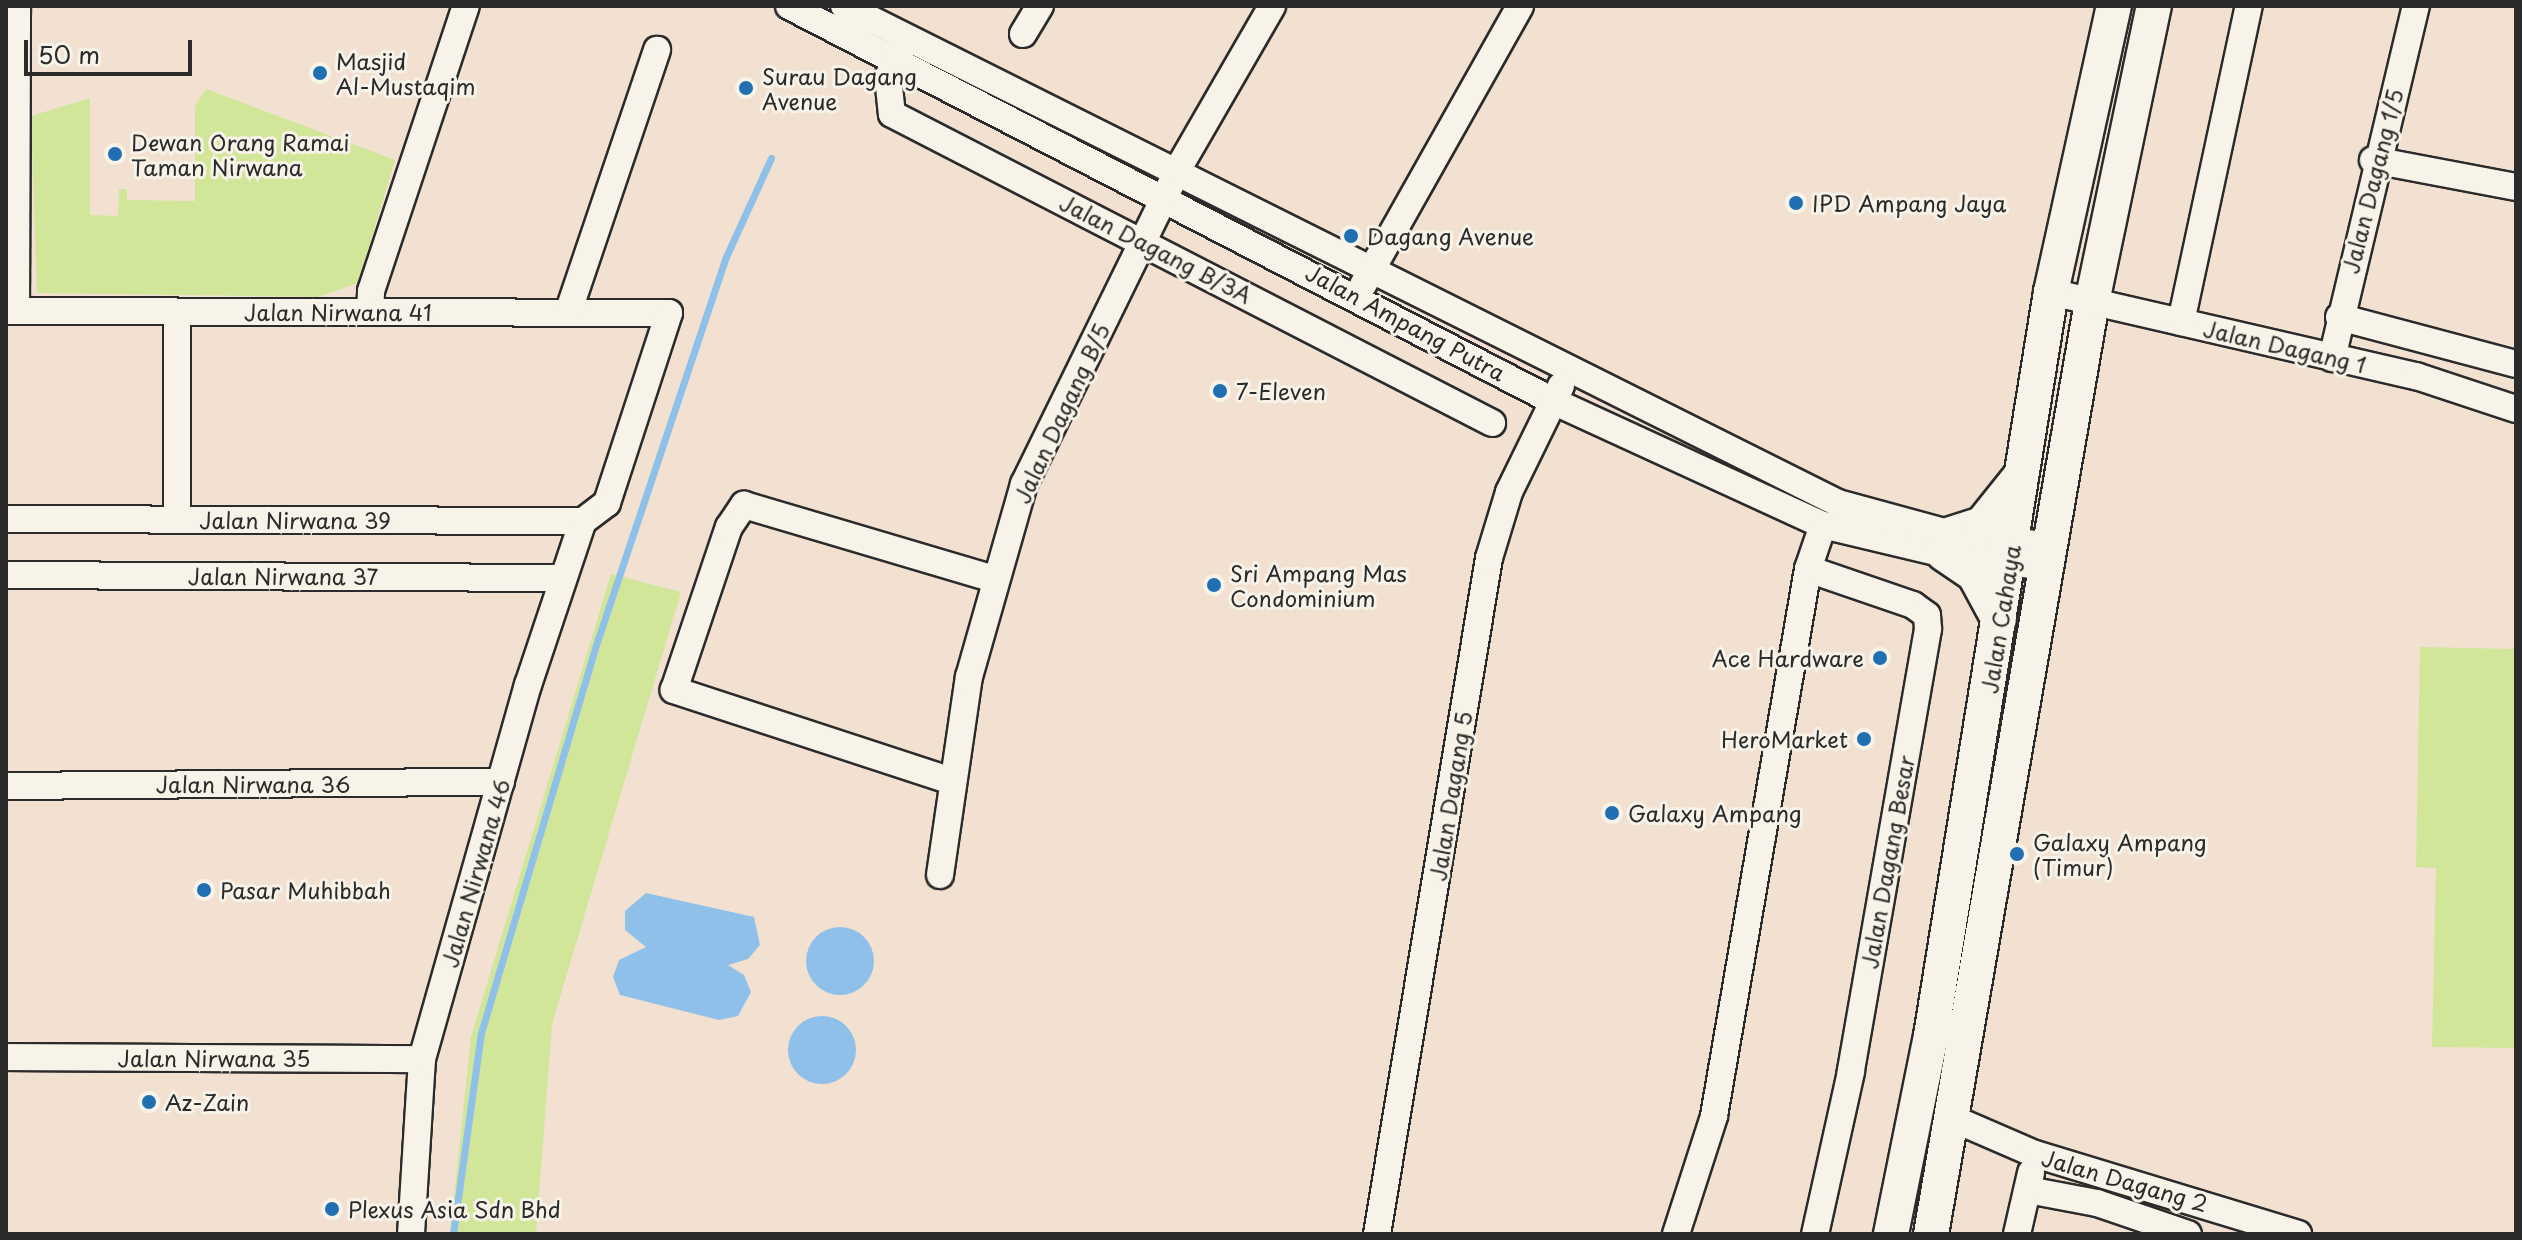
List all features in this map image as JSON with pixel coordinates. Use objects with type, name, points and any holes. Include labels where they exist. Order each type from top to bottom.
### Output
[{"type":"main road","name":"Jalan Cahaya","points":[[1891,1234],[1999,620],[2051,292],[2114,6]]},
{"type":"main road","name":"Jalan Cahaya","points":[[1931,1234],[1954,1119],[2092,302],[2154,6]]},
{"type":"main road","points":[[1999,620],[1974,574],[1947,544],[1982,524],[2003,506],[2022,472]]},
{"type":"street","points":[[11,311],[17,6]]},
{"type":"street","points":[[370,312],[371,291],[466,6]]},
{"type":"street","name":"Jalan Ampang Putra","points":[[789,6],[902,48],[1178,169],[1568,372],[1838,503],[1947,544]]},
{"type":"street","name":"Jalan Ampang Putra","points":[[844,6],[902,48],[1165,195],[1553,401],[1823,525],[2050,557]]},
{"type":"street","points":[[1023,34],[1040,6]]},
{"type":"street","name":"Jalan Dagang B/5","points":[[940,875],[952,781],[994,579],[1024,484],[1178,169],[1272,6]]},
{"type":"street","points":[[1357,296],[1520,6]]},
{"type":"street","points":[[2181,322],[2249,6]]},
{"type":"street","name":"Jalan Dagang 1/5","points":[[2332,358],[2373,160],[2416,6]]},
{"type":"street","name":"Jalan Dagang B/3A","points":[[902,48],[888,77],[892,114],[1142,240],[1492,423]]},
{"type":"street","points":[[568,313],[657,50]]},
{"type":"street","points":[[2373,160],[2516,187]]},
{"type":"street","name":"Jalan Dagang 1","points":[[2051,292],[2332,358],[2516,409]]},
{"type":"street","name":"Jalan Nirwana 41","points":[[11,311],[669,313],[607,503],[583,521]]},
{"type":"street","points":[[177,312],[177,519]]},
{"type":"street","points":[[2339,317],[2516,364]]},
{"type":"street","name":"Jalan Dagang 5","points":[[1377,1234],[1489,558],[1509,492],[1568,372]]},
{"type":"street","points":[[952,781],[674,690],[729,527],[752,505],[994,579]]},
{"type":"street","name":"Jalan Nirwana 39","points":[[6,519],[583,521]]},
{"type":"street","name":"Jalan Nirwana 46","points":[[411,1234],[422,1059],[560,578],[583,521]]},
{"type":"street","points":[[1676,1234],[1714,1116],[1808,569],[1823,525]]},
{"type":"street","name":"Jalan Dagang Besar","points":[[1808,569],[1913,605],[1927,615],[1928,629],[1851,1072],[1815,1234]]},
{"type":"street","name":"Jalan Nirwana 37","points":[[6,575],[560,578]]},
{"type":"street","name":"Jalan Nirwana 36","points":[[6,786],[501,782]]},
{"type":"street","name":"Jalan Nirwana 35","points":[[6,1057],[422,1059]]},
{"type":"street","name":"Jalan Dagang 2","points":[[1954,1119],[2035,1154],[2298,1234]]},
{"type":"street","points":[[2017,1234],[2035,1154]]},
{"type":"street","points":[[2028,1190],[2097,1203],[2188,1234]]},
{"type":"green space","points":[[206,89],[395,160],[358,283],[318,297],[37,293],[31,116],[90,98],[90,215],[118,216],[119,189],[127,189],[127,200],[195,201],[195,106]]},
{"type":"green space","points":[[611,574],[681,592],[552,1024],[536,1234],[450,1234],[471,1037]]},
{"type":"green space","points":[[2420,647],[2516,649],[2516,1048],[2432,1047],[2436,868],[2416,867]]},
{"type":"water","points":[[646,893],[754,917],[760,945],[748,959],[728,965],[744,975],[751,992],[738,1016],[719,1020],[620,995],[613,977],[619,960],[646,947],[625,930],[625,911]]},
{"type":"water","points":[[840,927],[864,937],[874,961],[864,985],[840,995],[816,985],[806,961],[816,937]]},
{"type":"water","points":[[822,1016],[846,1026],[856,1050],[846,1074],[822,1084],[798,1074],[788,1050],[798,1026]]},
{"type":"waterway","points":[[453,1234],[481,1033],[598,639],[725,259],[771,158]]},
{"type":"place","name":"Masjid Al-Mustaqim","points":[[320,73]]},
{"type":"place","name":"Surau Dagang Avenue","points":[[746,88]]},
{"type":"place","name":"Dewan Orang Ramai Taman Nirwana","points":[[115,154]]},
{"type":"place","name":"IPD Ampang Jaya","points":[[1796,203]]},
{"type":"place","name":"Dagang Avenue","points":[[1351,236]]},
{"type":"place","name":"7-Eleven","points":[[1220,391]]},
{"type":"place","name":"Sri Ampang Mas Condominium","points":[[1214,585]]},
{"type":"place","name":"Ace Hardware","points":[[1880,658]]},
{"type":"place","name":"HeroMarket","points":[[1864,739]]},
{"type":"place","name":"Galaxy Ampang","points":[[1612,813]]},
{"type":"place","name":"Galaxy Ampang (Timur)","points":[[2017,854]]},
{"type":"place","name":"Pasar Muhibbah","points":[[204,890]]},
{"type":"place","name":"Az-Zain","points":[[149,1102]]},
{"type":"place","name":"Plexus Asia Sdn Bhd","points":[[332,1209]]}]
